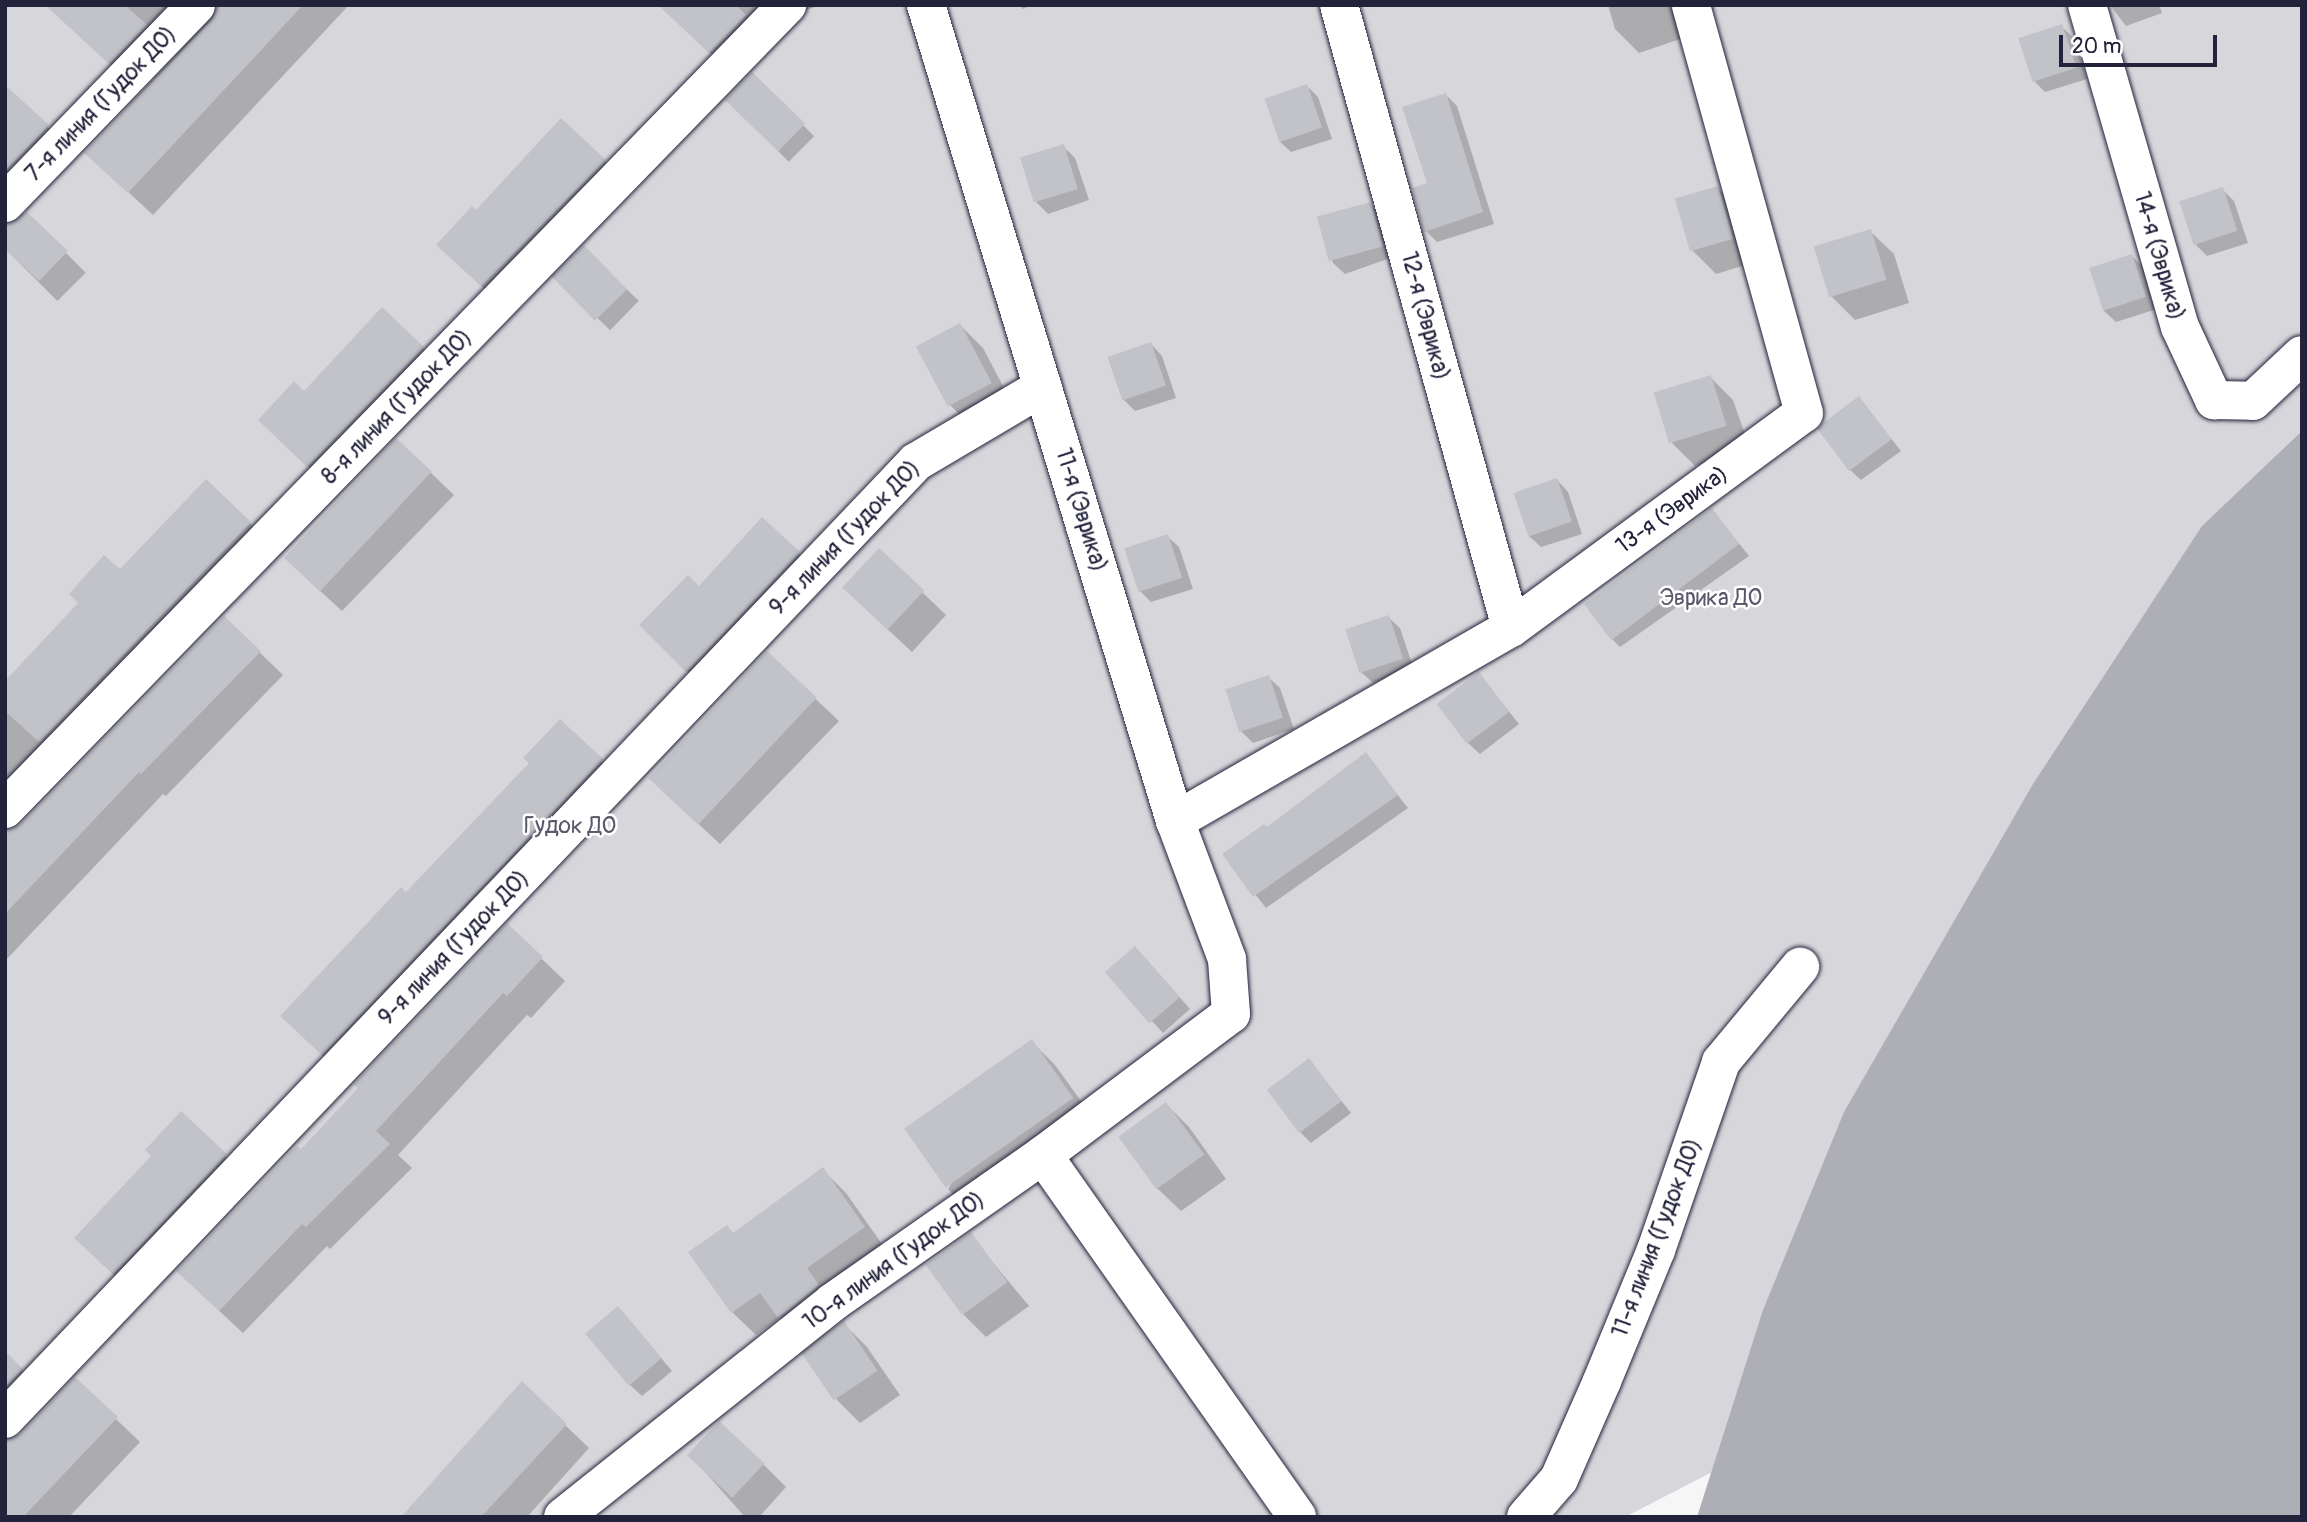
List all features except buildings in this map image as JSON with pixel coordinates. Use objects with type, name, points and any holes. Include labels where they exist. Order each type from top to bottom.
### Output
[{"type":"lane","name":"7-я линия (Гудок ДО)","points":[[5,203],[196,5]]},
{"type":"lane","name":"8-я линия (Гудок ДО)","points":[[5,809],[788,5]]},
{"type":"lane","name":"11-я (Эврика)","points":[[926,5],[1175,821],[1227,958],[1231,1014]]},
{"type":"lane","name":"12-я (Эврика)","points":[[1339,5],[1511,628]]},
{"type":"lane","name":"13-я (Эврика)","points":[[1175,821],[1511,628],[1804,413],[1691,5]]},
{"type":"lane","name":"14-я (Эврика)","points":[[2088,5],[2180,327],[2214,400],[2253,401],[2302,355]]},
{"type":"lane","name":"9-я линия (Гудок ДО)","points":[[5,1419],[916,462],[1043,387]]},
{"type":"lane","name":"11-я линия (Гудок ДО)","points":[[1526,1517],[1559,1479],[1602,1381],[1656,1250],[1721,1062],[1800,967]]},
{"type":"lane","name":"10-я линия (Гудок ДО)","points":[[563,1517],[833,1302],[1043,1155],[1231,1014]]},
{"type":"lane","points":[[1043,1155],[1297,1517]]},
{"type":"green space","points":[[5,5],[2302,5],[2302,1168],[1625,1517],[5,1517]]},
{"type":"shaded area","points":[[2302,431],[2302,1517],[1697,1517],[1763,1310],[1844,1112],[2033,784],[2202,526]]},
{"type":"park label","name":"Эврика ДО","points":[[1711,598]]},
{"type":"park label","name":"Гудок ДО","points":[[570,826]]}]
